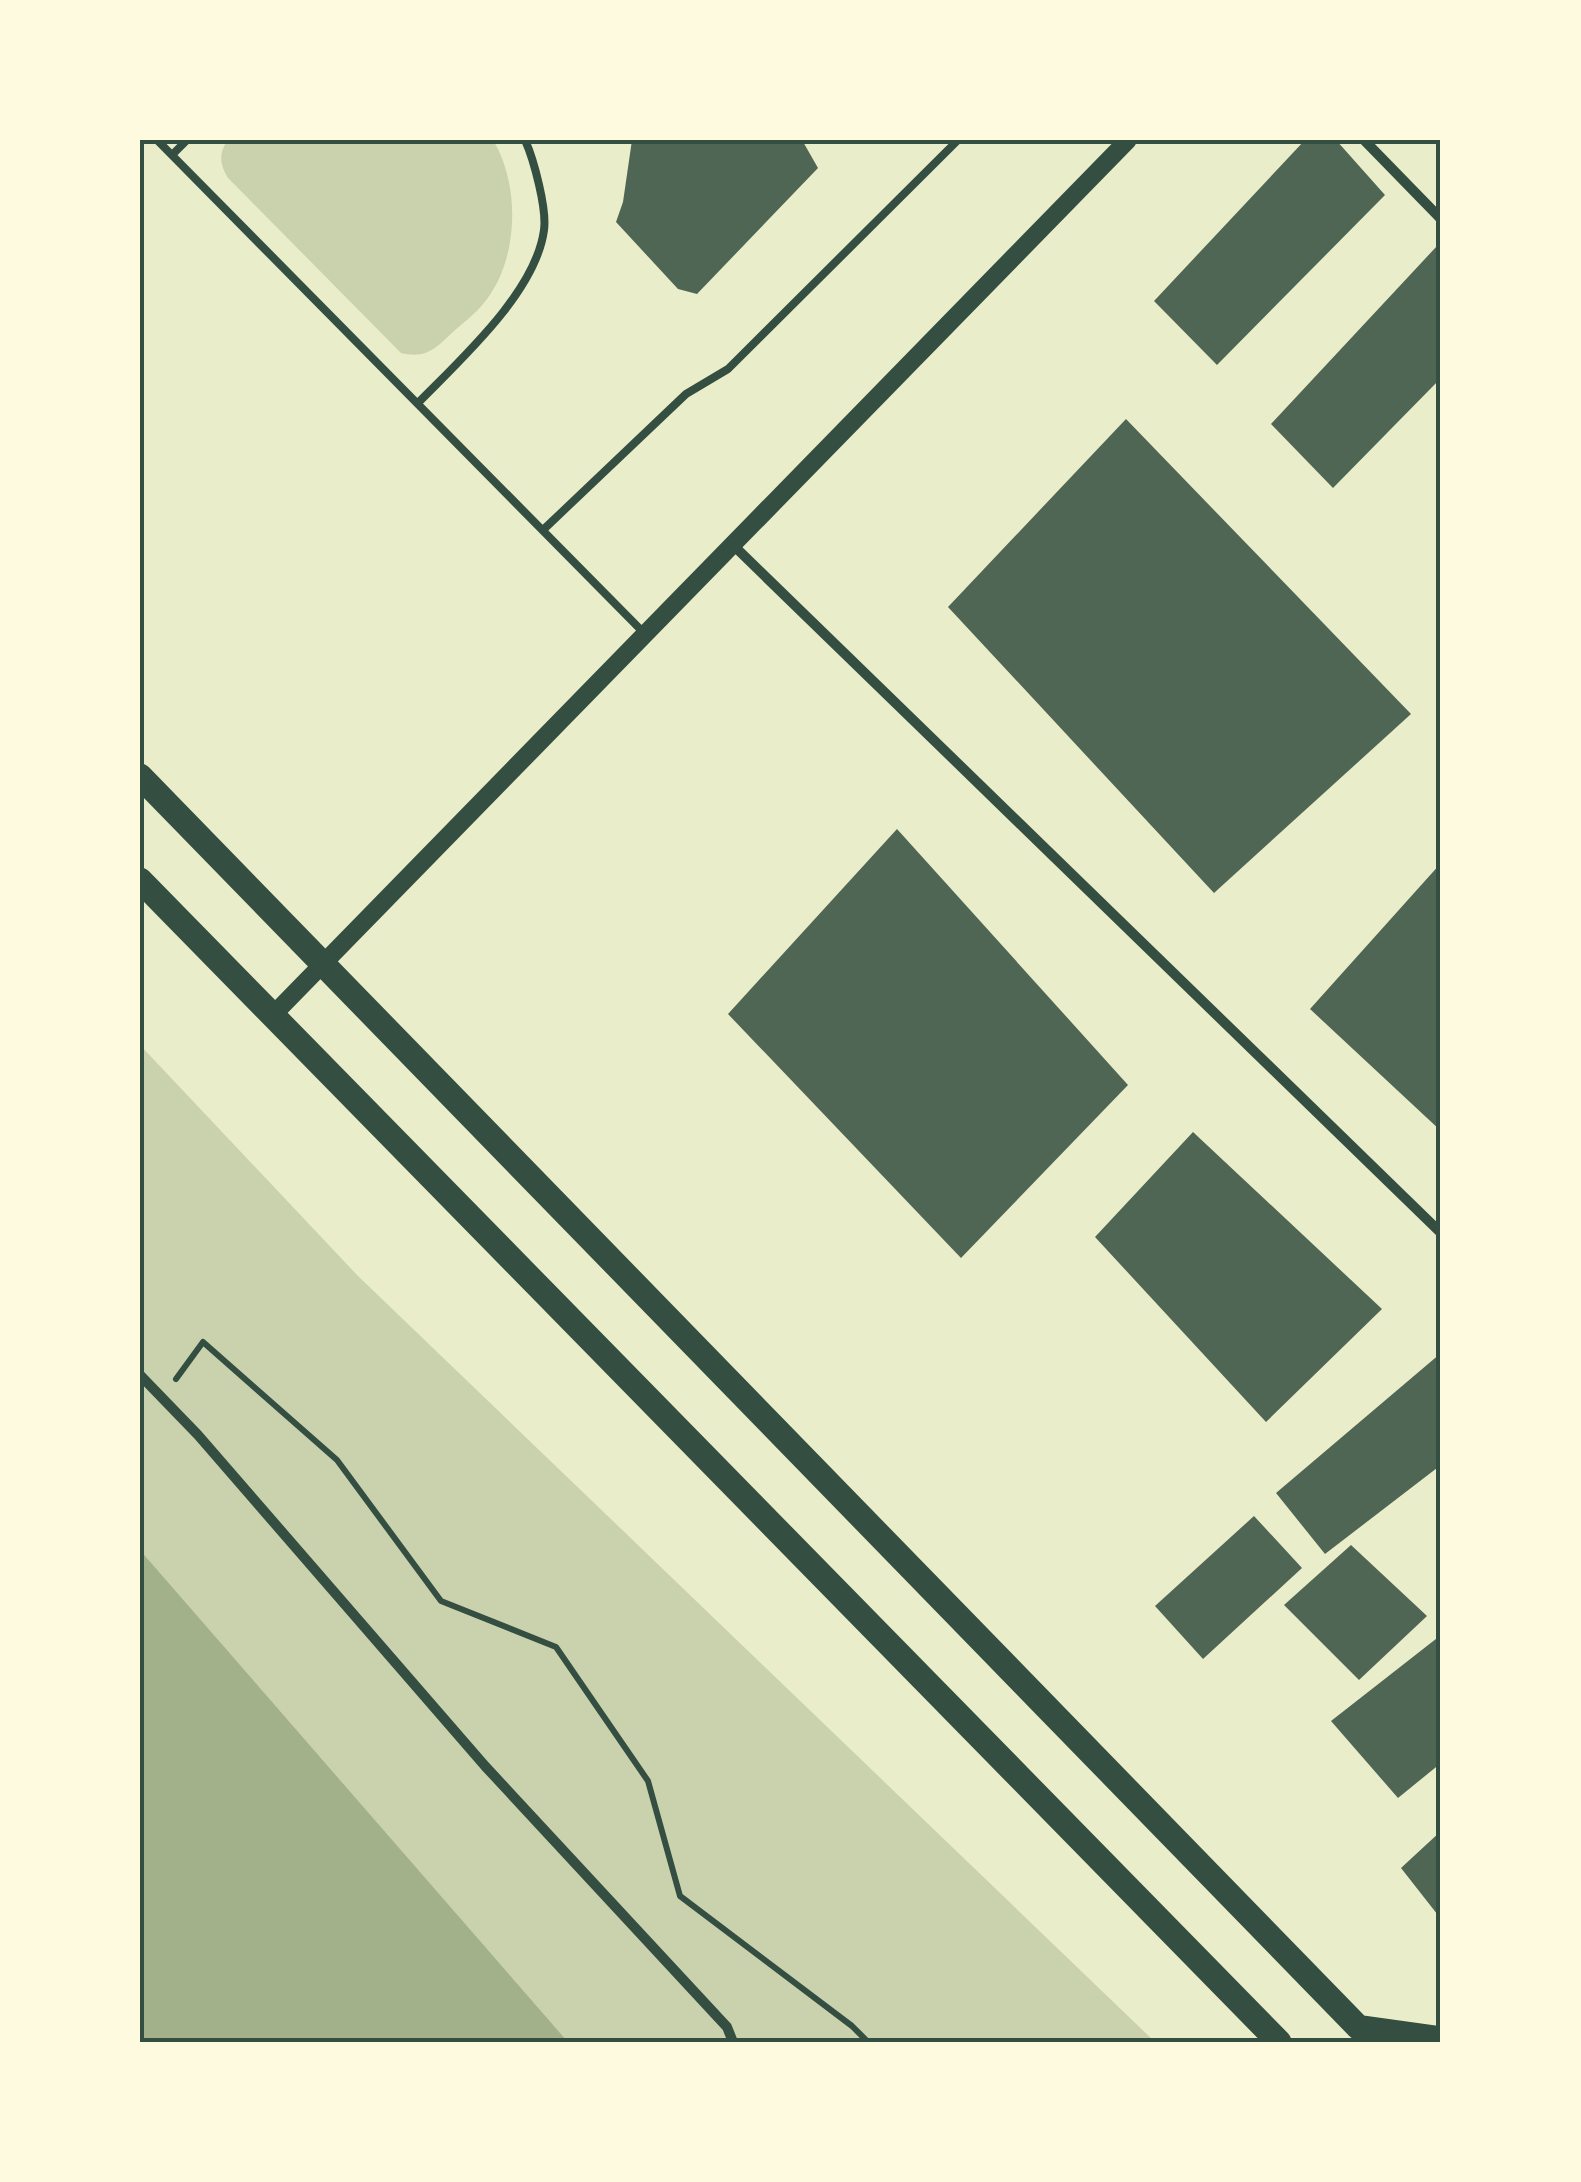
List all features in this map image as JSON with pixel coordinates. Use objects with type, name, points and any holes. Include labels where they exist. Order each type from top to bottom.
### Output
[{"type":"main road","points":[[140,776],[1358,2027],[1380,2042]]},
{"type":"main road","points":[[140,880],[1279,2042]]},
{"type":"main road","points":[[1358,2027],[1441,2039]]},
{"type":"street","points":[[270,1016],[1128,140]]},
{"type":"street","points":[[1364,140],[1441,219]]},
{"type":"street","points":[[732,544],[1441,1233]]},
{"type":"street","points":[[140,1375],[198,1435],[484,1766],[727,2027],[733,2042]]},
{"type":"lane","points":[[157,140],[645,634]]},
{"type":"lane","points":[[172,155],[187,140]]},
{"type":"lane","points":[[418,404],[524,287],[545,230],[535,162],[525,140]]},
{"type":"lane","points":[[543,530],[686,394],[728,368],[958,140]]},
{"type":"path","points":[[163,1398],[203,1342],[337,1460],[441,1601],[556,1648],[648,1781],[680,1896],[868,2042]]},
{"type":"shaded area","points":[[228,140],[493,140],[512,201],[509,246],[495,287],[483,304],[436,347],[424,353],[401,353],[228,178],[221,159]]},
{"type":"shaded area","points":[[140,1045],[358,1276],[1155,2042],[568,2042],[140,1550]]},
{"type":"shaded area","points":[[140,1550],[568,2042],[140,2042]]},
{"type":"building","points":[[632,140],[802,140],[818,168],[697,294],[678,289],[616,222],[623,202]]},
{"type":"building","points":[[1305,140],[1336,140],[1385,195],[1217,365],[1154,301]]},
{"type":"building","points":[[1437,246],[1441,250],[1441,378],[1333,488],[1271,424]]},
{"type":"building","points":[[1126,419],[1411,714],[1214,893],[948,607]]},
{"type":"building","points":[[897,829],[1128,1085],[961,1258],[728,1014]]},
{"type":"building","points":[[1441,863],[1441,1131],[1310,1009]]},
{"type":"building","points":[[1193,1132],[1382,1309],[1266,1422],[1095,1237]]},
{"type":"building","points":[[1441,1353],[1441,1473],[1437,1468],[1325,1554],[1276,1493]]},
{"type":"building","points":[[1254,1516],[1302,1568],[1203,1659],[1155,1606]]},
{"type":"building","points":[[1351,1545],[1427,1616],[1359,1680],[1284,1605]]},
{"type":"building","points":[[1441,1635],[1441,1763],[1398,1798],[1331,1721]]},
{"type":"building","points":[[1441,1831],[1441,1919],[1401,1868]]}]
